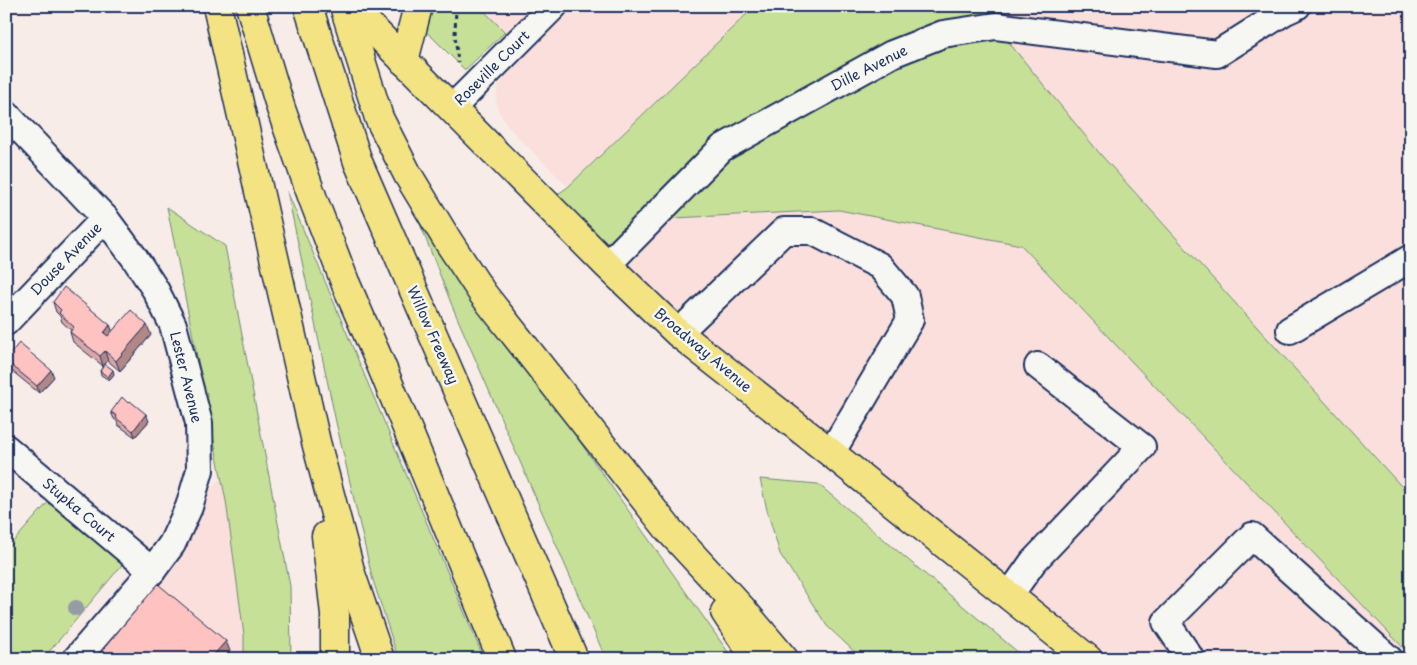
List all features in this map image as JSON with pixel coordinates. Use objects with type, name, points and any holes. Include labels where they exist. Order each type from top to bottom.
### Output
[{"type":"main road","points":[[217,6],[316,442],[351,574],[380,659]]},
{"type":"main road","points":[[250,6],[281,109],[312,199],[502,659]]},
{"type":"main road","name":"Willow Freeway","points":[[308,6],[358,162],[574,659]]},
{"type":"main road","points":[[344,6],[378,118],[408,175],[448,241],[483,294],[669,530],[756,659]]},
{"type":"main road","name":"Broadway Avenue","points":[[350,6],[607,265],[678,333],[831,452],[1088,659]]},
{"type":"main road","points":[[401,58],[418,6]]},
{"type":"main road","points":[[316,442],[335,614],[335,659]]},
{"type":"main road","points":[[669,530],[741,608],[784,659]]},
{"type":"street","name":"Roseville Court","points":[[452,108],[554,6]]},
{"type":"street","name":"Dille Avenue","points":[[607,265],[722,148],[892,54],[943,34],[996,26],[1217,54],[1284,12],[1297,6]]},
{"type":"street","name":"Lester Avenue","points":[[6,114],[105,218],[155,289],[174,325],[199,423],[200,470],[189,507],[172,544],[152,571],[76,659]]},
{"type":"street","name":"Douse Avenue","points":[[6,322],[105,218]]},
{"type":"street","points":[[678,333],[784,230],[812,231],[880,266],[905,296],[910,320],[831,452]]},
{"type":"street","points":[[1290,330],[1411,258]]},
{"type":"street","points":[[1010,596],[1033,562],[1142,447],[1038,366]]},
{"type":"street","name":"Stupka Court","points":[[6,448],[152,571]]},
{"type":"street","points":[[1191,659],[1166,622],[1252,536],[1389,659]]},
{"type":"path","points":[[456,6],[458,63]]},
{"type":"shaded area","points":[[479,6],[755,6],[568,187],[508,127],[498,110],[496,99],[498,86],[505,76],[526,56]]},
{"type":"shaded area","points":[[979,6],[1411,6],[1411,497],[1101,155]]},
{"type":"shaded area","points":[[839,210],[1021,245],[1411,656],[1411,659],[1088,659],[607,265],[653,219]]},
{"type":"shaded area","points":[[250,443],[267,659],[65,659],[146,566]]},
{"type":"green space","points":[[418,6],[479,6],[505,32],[465,70],[414,22]]},
{"type":"green space","points":[[755,6],[979,6],[1101,155],[1411,497],[1411,656],[1021,245],[839,210],[653,219],[607,265],[545,203],[568,187]]},
{"type":"green space","points":[[287,191],[484,659],[398,658],[372,577],[336,422]]},
{"type":"green space","points":[[167,207],[225,246],[290,586],[291,659],[244,659],[244,635],[226,501]]},
{"type":"green space","points":[[418,219],[456,266],[733,659],[606,659],[453,308]]},
{"type":"green space","points":[[760,479],[818,484],[1026,659],[862,659],[827,626],[780,554]]},
{"type":"green space","points":[[50,500],[122,565],[43,659],[6,659],[6,550]]},
{"type":"building","points":[[64,287],[110,325],[104,333],[108,336],[131,310],[147,325],[116,361],[105,351],[100,356],[70,332],[74,327],[59,313],[61,310],[53,302]]},
{"type":"building","points":[[19,343],[51,370],[37,386],[6,361]]},
{"type":"building","points":[[105,364],[113,370],[108,377],[100,371]]},
{"type":"building","points":[[122,397],[146,414],[133,431],[111,412]]},
{"type":"building","points":[[158,584],[226,641],[210,659],[95,659]]}]
